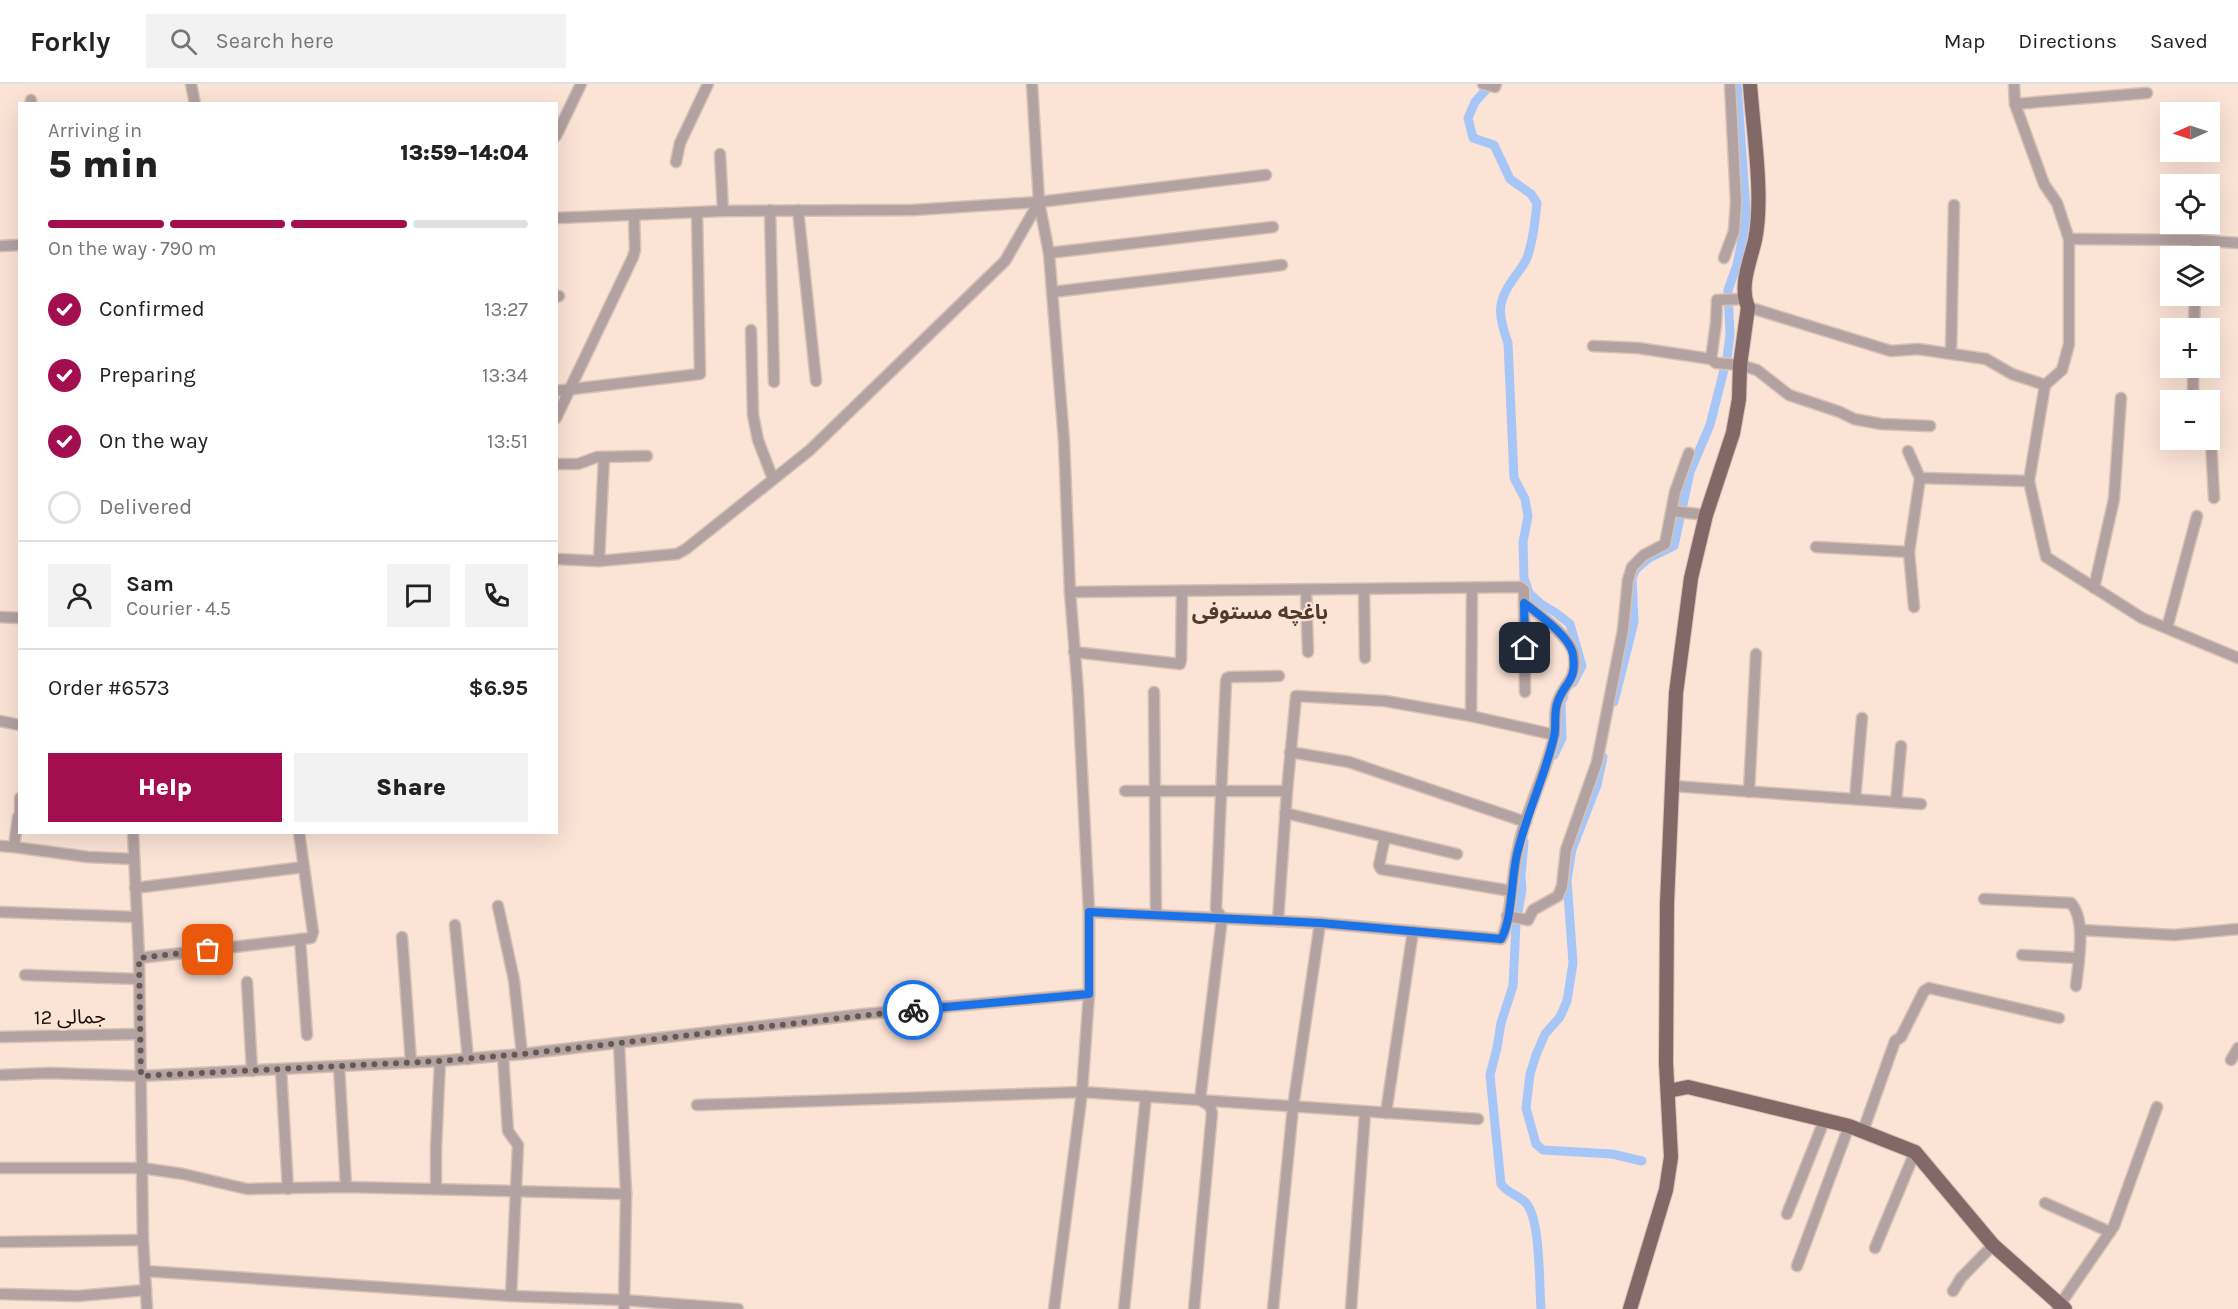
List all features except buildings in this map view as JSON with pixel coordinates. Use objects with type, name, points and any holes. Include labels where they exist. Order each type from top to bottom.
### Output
[{"type":"main road","points":[[1630,1309],[1666,1190],[1671,1157],[1666,1063],[1666,904],[1676,693],[1691,578],[1706,515],[1733,433],[1739,399],[1736,365],[1746,278],[1756,238],[1758,213],[1750,84]]},
{"type":"main road","points":[[1668,1091],[1688,1087],[1849,1126],[1915,1152],[1993,1245],[2060,1308]]},
{"type":"street","points":[[191,84],[195,102]]},
{"type":"street","points":[[558,132],[581,84]]},
{"type":"street","points":[[676,162],[680,143],[708,84]]},
{"type":"street","points":[[1032,84],[1039,202],[1049,253],[1064,441],[1070,592],[1078,692],[1089,912],[1089,994],[1082,1092],[1054,1309]]},
{"type":"street","points":[[1483,84],[1495,85]]},
{"type":"street","points":[[1724,258],[1734,231],[1736,202],[1730,84]]},
{"type":"street","points":[[2014,84],[2015,104],[2044,184],[2057,203],[2069,239],[2069,344],[2062,370],[2045,385],[2029,481],[2046,557],[2142,618],[2238,658]]},
{"type":"street","points":[[2015,104],[2148,93]]},
{"type":"street","points":[[720,154],[723,211]]},
{"type":"street","points":[[558,218],[723,211],[913,210],[1039,202],[1266,175]]},
{"type":"street","points":[[558,559],[599,561],[677,554],[686,549],[810,450],[1005,261],[1039,202]]},
{"type":"street","points":[[1951,353],[1954,205]]},
{"type":"street","points":[[770,210],[774,382]]},
{"type":"street","points":[[798,210],[816,381]]},
{"type":"street","points":[[558,391],[700,374],[697,213]]},
{"type":"street","points":[[558,414],[633,257],[635,250],[634,215]]},
{"type":"street","points":[[1049,253],[1273,227]]},
{"type":"street","points":[[2069,239],[2196,240],[2238,243]]},
{"type":"street","points":[[2196,240],[2196,246]]},
{"type":"street","points":[[0,246],[18,245]]},
{"type":"street","points":[[1052,292],[1282,265]]},
{"type":"street","points":[[1714,361],[1717,300],[1744,302],[1891,351],[1918,349],[1986,359],[2012,374],[2045,385]]},
{"type":"street","points":[[751,330],[753,415],[758,440],[773,480]]},
{"type":"street","points":[[1593,346],[1638,348],[1736,365],[1757,370],[1789,395],[1854,419],[1881,424],[1930,426]]},
{"type":"street","points":[[2094,588],[2114,499],[2121,398]]},
{"type":"street","points":[[2212,450],[2214,498]]},
{"type":"street","points":[[1908,451],[1920,478],[1909,552],[1914,607]]},
{"type":"street","points":[[1507,916],[1528,920],[1533,910],[1558,896],[1562,886],[1566,850],[1597,762],[1623,630],[1628,580],[1632,567],[1644,555],[1665,544],[1675,492],[1689,453]]},
{"type":"street","points":[[558,464],[578,464],[588,459],[604,457],[647,456]]},
{"type":"street","points":[[599,561],[604,457]]},
{"type":"street","points":[[1920,478],[2029,481]]},
{"type":"street","points":[[1672,511],[1706,515]]},
{"type":"street","points":[[2167,628],[2197,516]]},
{"type":"street","points":[[1816,547],[1909,552]]},
{"type":"street","points":[[1070,592],[1523,588],[1525,692]]},
{"type":"street","points":[[1306,590],[1308,651]]},
{"type":"street","points":[[1364,590],[1365,658]]},
{"type":"street","points":[[1471,716],[1472,590]]},
{"type":"street","points":[[1074,652],[1179,664],[1181,660],[1182,591]]},
{"type":"street","points":[[1089,912],[1320,923],[1501,939],[1517,852],[1555,735],[1555,713],[1558,699],[1569,684],[1574,668],[1573,652],[1557,631],[1524,603]]},
{"type":"street","points":[[0,617],[18,618]]},
{"type":"street","points":[[1749,792],[1756,654]]},
{"type":"street","points":[[1200,1100],[1222,918],[1216,909],[1227,678],[1279,676]]},
{"type":"street","points":[[1154,692],[1156,915]]},
{"type":"street","points":[[1278,921],[1290,752],[1295,699],[1299,696],[1385,701],[1471,716],[1555,735]]},
{"type":"street","points":[[1855,799],[1862,718]]},
{"type":"street","points":[[0,721],[18,725]]},
{"type":"street","points":[[1896,802],[1901,746]]},
{"type":"street","points":[[1290,752],[1349,762],[1526,822]]},
{"type":"street","points":[[1673,786],[1921,804]]},
{"type":"street","points":[[1125,790],[1287,791]]},
{"type":"street","points":[[1285,813],[1457,854]]},
{"type":"street","points":[[14,847],[18,823]]},
{"type":"street","points":[[132,834],[139,958],[143,1240],[147,1309]]},
{"type":"street","points":[[139,958],[313,936],[299,834]]},
{"type":"street","points":[[1385,837],[1379,865],[1381,869],[1511,891]]},
{"type":"street","points":[[0,846],[88,857],[134,859]]},
{"type":"street","points":[[135,888],[304,867]]},
{"type":"street","points":[[1984,899],[2071,903],[2081,930],[2076,986]]},
{"type":"street","points":[[498,906],[514,980],[522,1054]]},
{"type":"street","points":[[0,912],[137,917]]},
{"type":"street","points":[[1273,1309],[1293,1107],[1320,923]]},
{"type":"street","points":[[454,926],[468,1059]]},
{"type":"street","points":[[2081,930],[2174,935],[2238,929]]},
{"type":"street","points":[[1386,1113],[1413,931]]},
{"type":"street","points":[[402,937],[411,1062]]},
{"type":"street","points":[[300,939],[307,1035]]},
{"type":"street","points":[[2022,955],[2078,958]]},
{"type":"street","points":[[25,975],[139,979]]},
{"type":"street","points":[[247,982],[252,1071]]},
{"type":"street","points":[[1863,1131],[1895,1041],[1901,1037],[1924,991],[1929,988],[2059,1017]]},
{"type":"street","points":[[0,1075],[141,1076],[468,1059],[865,1014],[1089,994]]},
{"type":"street","name":"جمالی 12","points":[[0,1037],[140,1034]]},
{"type":"street","points":[[620,1043],[626,1194],[624,1305]]},
{"type":"street","points":[[2231,1060],[2238,1048]]},
{"type":"street","points":[[503,1056],[508,1131],[518,1146],[511,1296]]},
{"type":"street","points":[[436,1189],[440,1061]]},
{"type":"street","points":[[339,1066],[346,1187]]},
{"type":"street","points":[[281,1069],[288,1189]]},
{"type":"street","points":[[697,1105],[1082,1092],[1478,1119]]},
{"type":"street","points":[[1124,1309],[1146,1096]]},
{"type":"street","points":[[1194,1309],[1212,1113],[1210,1106],[1200,1100]]},
{"type":"street","points":[[2060,1308],[2110,1232],[2157,1107]]},
{"type":"street","points":[[1351,1309],[1365,1112]]},
{"type":"street","points":[[1787,1214],[1824,1121]]},
{"type":"street","points":[[1797,1266],[1849,1126]]},
{"type":"street","points":[[1875,1248],[1915,1152]]},
{"type":"street","points":[[0,1168],[142,1168],[183,1174],[247,1189],[346,1187],[626,1194]]},
{"type":"street","points":[[2045,1203],[2110,1232]]},
{"type":"street","points":[[0,1242],[143,1240]]},
{"type":"street","points":[[1953,1291],[1961,1278],[1993,1245]]},
{"type":"street","points":[[145,1271],[511,1296],[548,1303],[738,1309]]},
{"type":"street","points":[[0,1294],[78,1296],[146,1290]]},
{"type":"waterway","points":[[1491,84],[1475,102],[1468,118],[1473,138],[1494,145],[1510,179],[1531,194],[1537,203],[1527,258],[1504,294],[1500,309],[1508,343],[1514,478],[1525,499],[1528,516],[1523,542],[1524,578],[1529,593],[1570,624],[1582,666],[1573,683]]},
{"type":"waterway","points":[[1614,702],[1634,622],[1632,578],[1636,569],[1649,558],[1674,546],[1690,472],[1710,425],[1727,358],[1730,335],[1728,290],[1737,265],[1746,211],[1737,84]]},
{"type":"waterway","points":[[1554,755],[1562,738],[1561,702],[1564,697]]},
{"type":"waterway","points":[[1603,757],[1597,785],[1572,849],[1567,880],[1573,963],[1567,1001],[1560,1017],[1545,1034],[1536,1055],[1530,1074],[1526,1108],[1536,1144],[1543,1150],[1612,1154],[1642,1161]]},
{"type":"waterway","points":[[1524,842],[1513,986],[1501,1023],[1490,1075],[1501,1184],[1523,1200],[1531,1211],[1537,1238],[1541,1309]]},
{"type":"way so far","points":[[208,950],[139,958],[141,1076],[440,1061],[522,1054],[913,1010]]},
{"type":"district","name":"باغچه مستوفی","points":[[1260,612]]},
{"type":"route","points":[[913,1010],[1089,994],[1089,912],[1320,923],[1501,939],[1517,852],[1555,735],[1555,713],[1558,699],[1569,684],[1574,668],[1573,652],[1568,643],[1524,603],[1525,648]]}]
